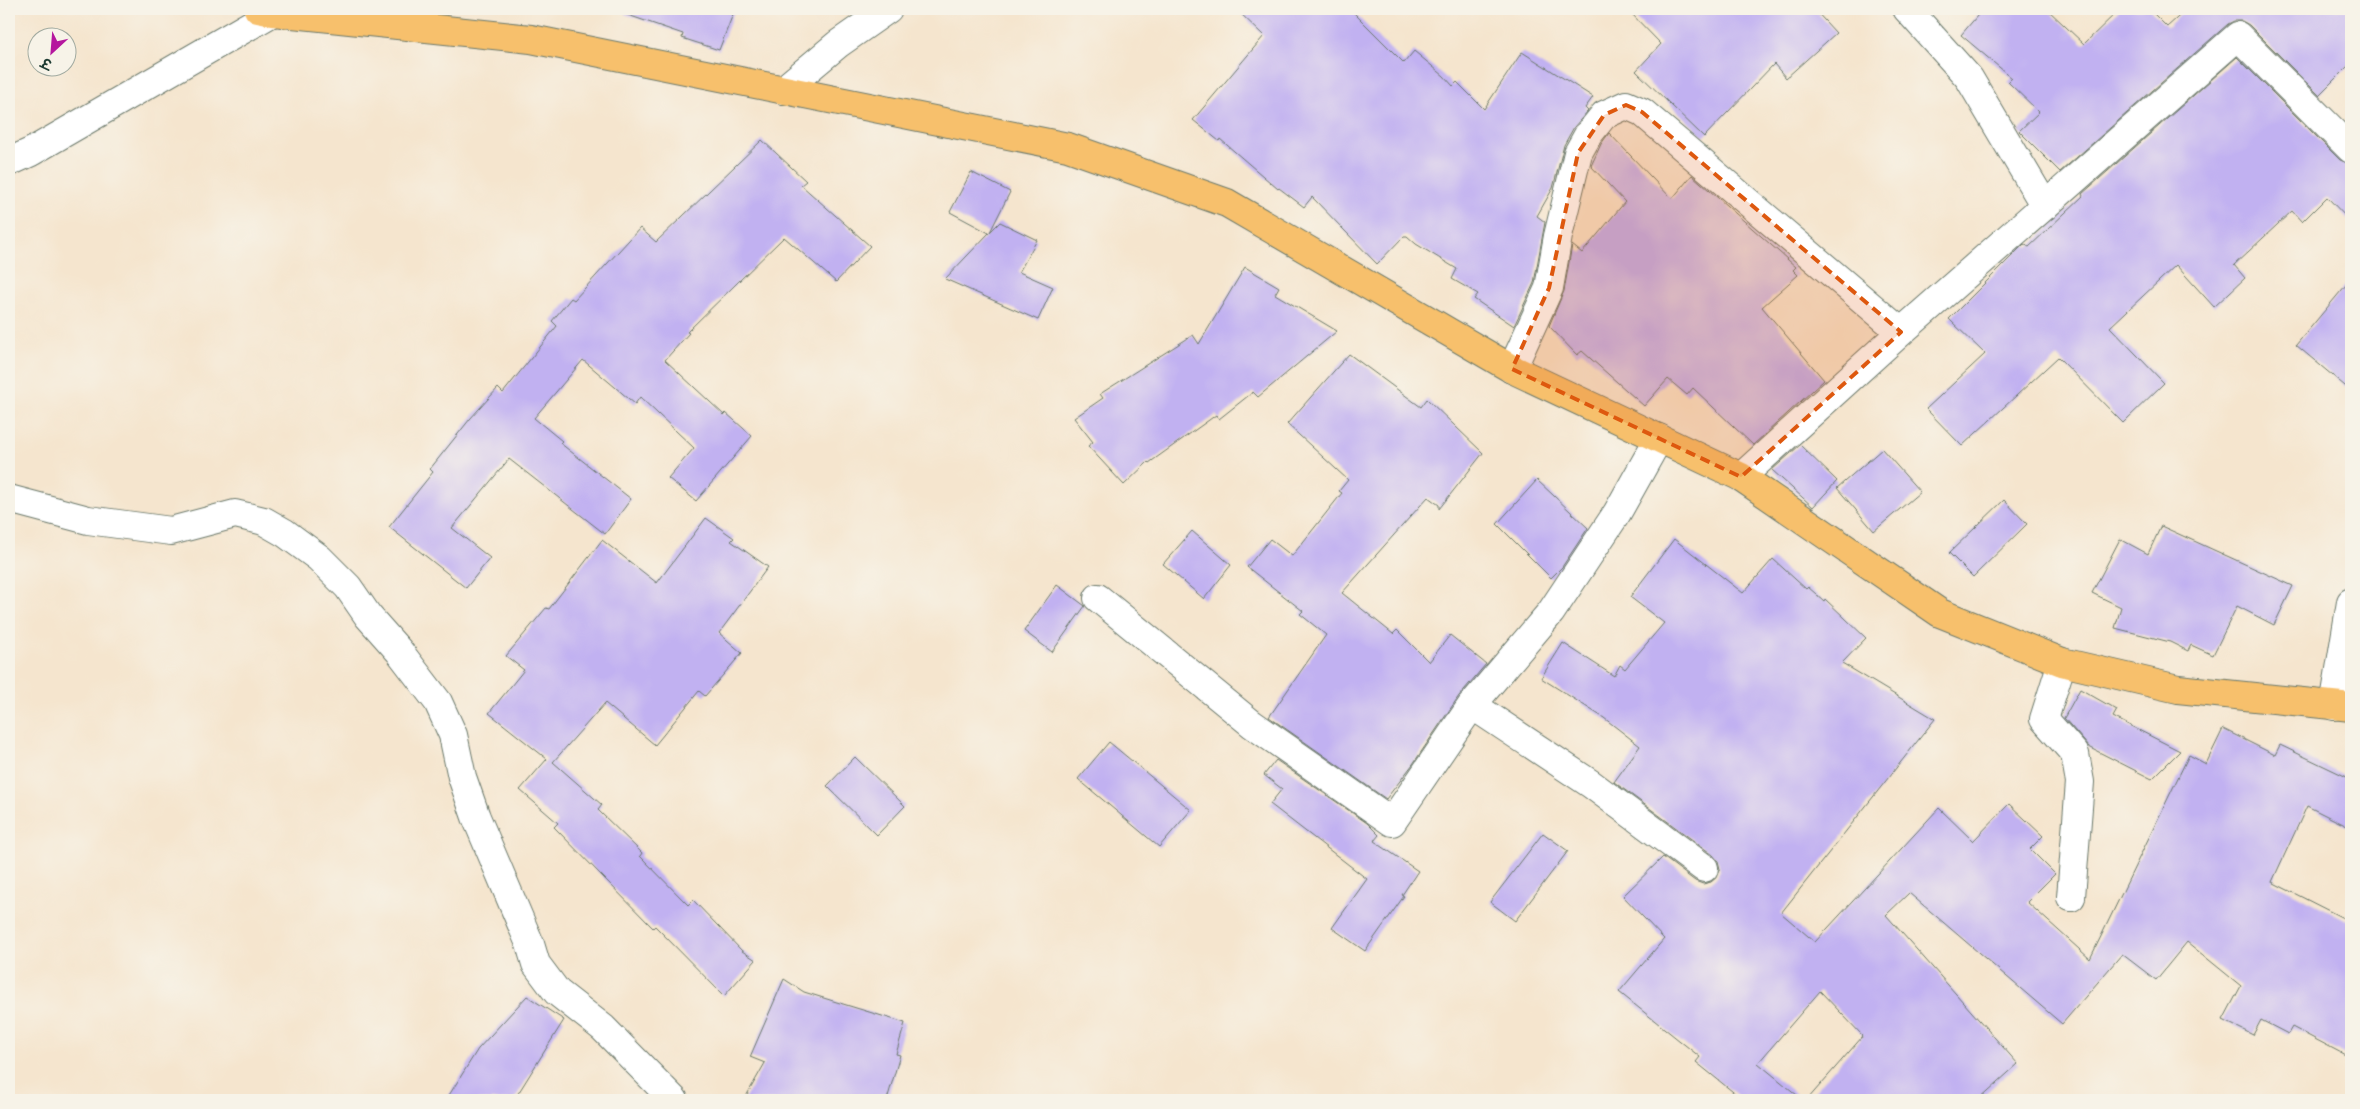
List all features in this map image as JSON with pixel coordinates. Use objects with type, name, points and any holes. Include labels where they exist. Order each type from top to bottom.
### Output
[{"type":"main road","points":[[266,10],[531,39],[1068,147],[1227,203],[1512,369],[1741,477],[1940,613],[2062,662],[2178,689],[2343,707]]},
{"type":"street","points":[[783,90],[838,44],[888,9]]},
{"type":"street","points":[[1907,9],[1969,78],[2045,206]]},
{"type":"street","points":[[9,162],[31,152],[266,10]]},
{"type":"street","points":[[1741,477],[1901,332],[2238,36],[2351,149]]},
{"type":"street","points":[[1512,369],[1549,288],[1558,236],[1578,153],[1588,135],[1604,115],[1626,105],[1642,112],[1901,332]]},
{"type":"street","points":[[1098,598],[1252,724],[1392,822],[1472,705],[1551,612],[1617,513],[1659,438]]},
{"type":"street","points":[[9,500],[88,520],[171,531],[235,514],[264,521],[285,532],[319,558],[348,587],[368,616],[399,651],[438,702],[454,735],[462,778],[476,817],[530,944],[536,964],[557,992],[603,1028],[674,1100]]},
{"type":"street","points":[[2343,707],[2351,602]]},
{"type":"street","points":[[2062,662],[2044,719],[2075,754],[2080,782],[2072,897]]},
{"type":"street","points":[[1472,705],[1591,784],[1704,868]]},
{"type":"highlighted area","points":[[1626,105],[1642,112],[1901,332],[1741,477],[1512,369],[1549,288],[1578,153],[1604,115]]},
{"type":"building","points":[[625,9],[735,9],[719,50],[682,38],[683,34],[625,14]]},
{"type":"building","points":[[1236,9],[1350,9],[1404,63],[1414,51],[1453,86],[1457,82],[1484,109],[1522,52],[1593,97],[1585,108],[1588,111],[1574,127],[1564,145],[1553,188],[1537,216],[1545,222],[1534,283],[1514,326],[1474,299],[1478,294],[1452,279],[1457,269],[1416,244],[1407,236],[1404,236],[1377,264],[1312,197],[1304,207],[1278,189],[1220,139],[1219,141],[1193,120],[1264,36]]},
{"type":"building","points":[[1627,9],[1814,9],[1836,33],[1786,78],[1774,64],[1704,137],[1636,71],[1661,44]]},
{"type":"building","points":[[1983,9],[2047,9],[2084,44],[2120,9],[2149,9],[2167,27],[2187,9],[2351,9],[2351,63],[2319,95],[2249,25],[2242,21],[2234,21],[2228,24],[2060,172],[2019,131],[2039,112],[2008,82],[2012,78],[1961,35]]},
{"type":"building","points":[[2237,57],[2340,160],[2351,164],[2351,222],[2327,197],[2302,222],[2292,211],[2234,265],[2245,278],[2214,307],[2176,265],[2110,327],[2164,383],[2123,423],[2058,357],[1962,446],[1926,409],[1985,354],[1949,319],[2024,244],[2029,247],[2083,196],[2082,194]]},
{"type":"building","points":[[1609,133],[1672,199],[1692,175],[1796,267],[1793,270],[1798,275],[1762,307],[1824,380],[1753,445],[1693,388],[1687,395],[1668,379],[1644,406],[1582,351],[1577,355],[1549,326],[1564,291],[1572,245],[1582,253],[1625,202],[1591,166],[1601,144]]},
{"type":"building","points":[[762,140],[806,181],[801,185],[870,246],[836,282],[784,237],[687,332],[689,333],[665,360],[724,415],[726,413],[752,436],[696,501],[668,478],[694,448],[640,397],[635,404],[583,360],[534,418],[562,441],[560,443],[631,499],[605,534],[509,459],[452,528],[490,558],[466,588],[389,527],[433,472],[430,469],[470,419],[498,388],[503,393],[557,326],[552,321],[571,298],[574,300],[640,228],[656,242]]},
{"type":"building","points":[[971,172],[1010,192],[990,232],[1000,222],[1037,240],[1019,272],[1053,287],[1038,320],[945,279],[989,233],[950,212]]},
{"type":"building","points":[[1245,267],[1279,287],[1275,294],[1337,331],[1258,397],[1253,392],[1219,419],[1216,415],[1148,462],[1124,485],[1088,446],[1093,442],[1074,418],[1103,398],[1100,394],[1193,335],[1199,344]]},
{"type":"building","points":[[2351,279],[2351,391],[2296,345]]},
{"type":"building","points":[[1349,354],[1421,407],[1427,399],[1483,453],[1439,509],[1439,505],[1428,497],[1342,593],[1393,634],[1397,630],[1429,662],[1450,635],[1486,664],[1459,696],[1413,764],[1386,799],[1269,717],[1326,635],[1300,614],[1303,611],[1247,567],[1270,539],[1292,556],[1342,493],[1339,491],[1348,480],[1287,424]]},
{"type":"building","points":[[1800,445],[1837,481],[1813,507],[1772,470]]},
{"type":"building","points":[[1882,449],[1920,492],[1874,531],[1837,488]]},
{"type":"building","points":[[1537,480],[1588,528],[1562,567],[1551,578],[1497,524]]},
{"type":"building","points":[[2004,500],[2027,524],[1973,577],[1949,553]]},
{"type":"building","points":[[706,518],[734,538],[731,541],[768,567],[719,633],[742,653],[705,696],[699,691],[655,745],[605,703],[553,762],[602,805],[598,810],[642,853],[640,856],[688,905],[693,900],[742,951],[756,960],[724,996],[655,926],[653,928],[554,827],[558,823],[520,790],[547,759],[489,713],[524,670],[506,656],[546,608],[549,609],[602,540],[657,583]]},
{"type":"building","points":[[2161,526],[2293,586],[2274,625],[2237,606],[2213,655],[2191,645],[2188,651],[2170,642],[2115,628],[2121,607],[2092,593],[2120,539],[2148,554]]},
{"type":"building","points":[[1192,531],[1231,565],[1204,599],[1163,564]]},
{"type":"building","points":[[1674,539],[1743,593],[1773,559],[1806,589],[1808,587],[1824,601],[1825,599],[1866,638],[1842,663],[1935,719],[1781,913],[1815,942],[1939,808],[1973,841],[2009,804],[2043,836],[2030,849],[2055,874],[2027,902],[2090,959],[2189,755],[2206,764],[2223,729],[2275,755],[2280,745],[2351,779],[2351,828],[2307,806],[2272,882],[2351,922],[2351,1058],[2292,1027],[2288,1034],[2261,1020],[2253,1035],[2223,1020],[2241,986],[2187,942],[2156,980],[2122,954],[2062,1024],[1909,893],[1886,915],[2018,1064],[1978,1100],[1807,1100],[1863,1036],[1820,991],[1758,1063],[1803,1100],[1743,1100],[1696,1062],[1700,1057],[1619,992],[1664,939],[1623,896],[1663,857],[1695,881],[1703,884],[1711,882],[1717,877],[1720,869],[1718,861],[1713,855],[1614,782],[1640,746],[1604,718],[1541,678],[1563,643],[1614,676],[1620,665],[1625,669],[1664,623],[1630,597]]},
{"type":"building","points":[[1057,585],[1085,606],[1052,652],[1024,631]]},
{"type":"building","points":[[2080,689],[2117,710],[2113,717],[2180,751],[2152,779],[2089,747],[2064,718]]},
{"type":"building","points":[[1109,742],[1191,810],[1159,847],[1078,779]]},
{"type":"building","points":[[855,757],[905,806],[877,835],[827,786]]},
{"type":"building","points":[[1276,760],[1367,823],[1379,835],[1374,841],[1418,871],[1402,895],[1404,896],[1365,951],[1332,928],[1367,879],[1270,804],[1282,789],[1264,775]]},
{"type":"building","points":[[1543,833],[1568,851],[1515,921],[1490,902]]},
{"type":"building","points":[[784,979],[804,992],[905,1023],[896,1054],[900,1055],[887,1100],[744,1100],[765,1063],[750,1057]]},
{"type":"building","points":[[527,996],[564,1020],[514,1100],[446,1100],[478,1049]]}]
